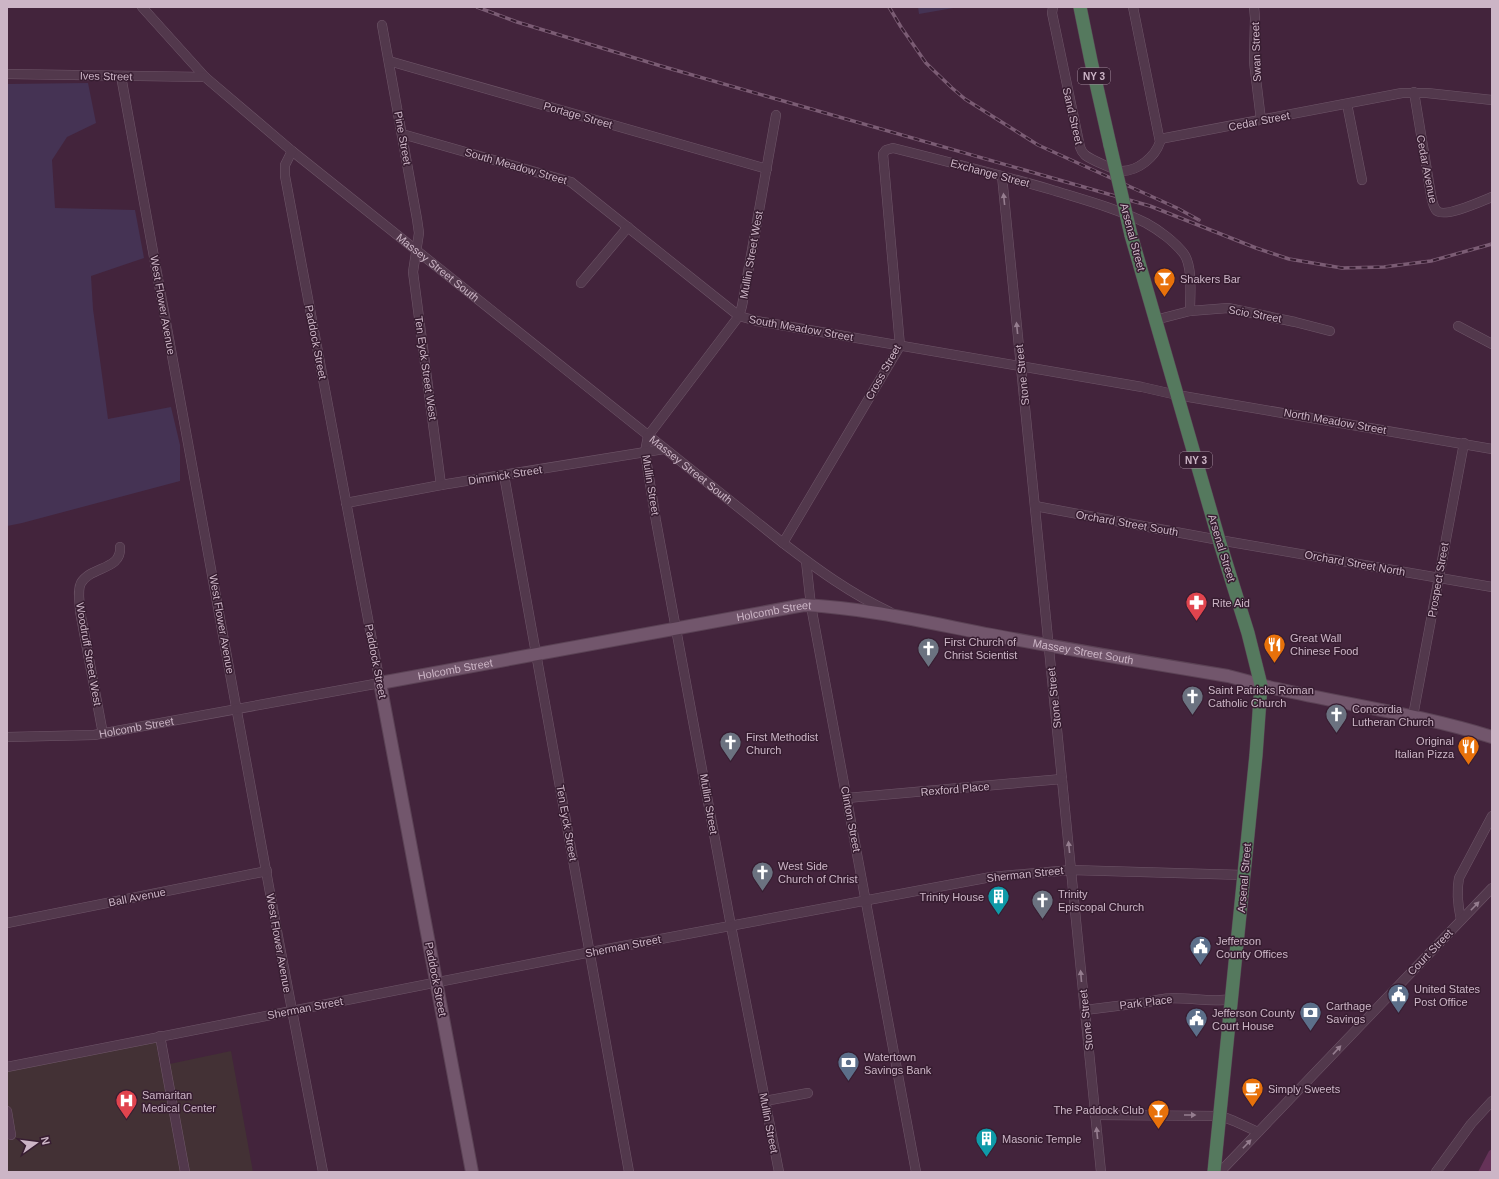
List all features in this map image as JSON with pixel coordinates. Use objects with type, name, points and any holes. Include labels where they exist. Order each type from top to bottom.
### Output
[{"type":"highway","name":"Arsenal Street","points":[[1080,7],[1131,235],[1219,540],[1247,629],[1261,684],[1256,755],[1214,1172]]},
{"type":"main road","name":"Holcomb Street","points":[[380,683],[804,605],[838,608],[902,618]]},
{"type":"main road","name":"Massey Street South","points":[[902,618],[1048,646],[1228,676],[1276,689],[1413,716],[1468,729],[1492,737]]},
{"type":"main road","name":"Paddock Street","points":[[380,683],[472,1172]]},
{"type":"street","name":"Massey Street South","points":[[142,7],[205,77],[292,151],[806,561],[856,595],[902,618]]},
{"type":"street","name":"Sand Street","points":[[1054,7],[1052,13],[1078,140],[1084,154],[1091,160],[1121,171],[1136,167],[1149,160],[1158,150],[1160,139]]},
{"type":"street","points":[[1133,7],[1160,139]]},
{"type":"street","name":"Swan Street","points":[[1254,7],[1254,62],[1261,120]]},
{"type":"street","name":"Pine Street","points":[[382,25],[418,226],[419,233],[417,251]]},
{"type":"street","name":"Portage Street","points":[[389,61],[767,169]]},
{"type":"street","name":"Ives Street","points":[[7,74],[205,77]]},
{"type":"street","name":"West Flower Avenue","points":[[121,76],[292,1011],[323,1172]]},
{"type":"street","name":"Cedar Street","points":[[1160,139],[1402,93],[1414,92],[1492,100]]},
{"type":"street","name":"Cedar Avenue","points":[[1414,92],[1431,195],[1436,210],[1440,213],[1449,213],[1492,197]]},
{"type":"street","points":[[1347,104],[1362,180]]},
{"type":"street","name":"Mullin Street West","points":[[648,436],[739,316],[776,115]]},
{"type":"street","name":"South Meadow Street","points":[[402,134],[571,182],[739,316],[757,321],[1142,387],[1177,395]]},
{"type":"street","name":"Exchange Street","points":[[885,180],[883,154],[886,150],[893,148],[1002,176],[1071,196],[1146,223],[1177,246],[1184,255],[1189,266],[1190,311]]},
{"type":"street","name":"Paddock Street","points":[[292,151],[285,165],[285,176],[380,683]]},
{"type":"street","name":"Stone Street","points":[[1002,176],[1101,1172]]},
{"type":"street","name":"Cross Street","points":[[783,543],[900,346],[885,180]]},
{"type":"street","points":[[581,283],[628,227]]},
{"type":"street","name":"Ten Eyck Street West","points":[[417,251],[413,272],[441,485]]},
{"type":"street","name":"Scio Street","points":[[1155,320],[1190,311],[1228,308],[1330,331]]},
{"type":"street","points":[[1458,326],[1492,344]]},
{"type":"street","name":"North Meadow Street","points":[[1177,395],[1492,449]]},
{"type":"street","name":"Mullin Street","points":[[648,436],[646,452],[676,628],[731,926],[779,1172]]},
{"type":"street","name":"Prospect Street","points":[[1413,716],[1464,443]]},
{"type":"street","name":"Dimmick Street","points":[[346,503],[441,485],[664,449]]},
{"type":"street","name":"Ten Eyck Street","points":[[504,475],[591,952],[629,1172]]},
{"type":"street","name":"Orchard Street South","points":[[1035,506],[1219,540]]},
{"type":"street","name":"Orchard Street North","points":[[1219,540],[1492,587]]},
{"type":"street","name":"Woodruff Street West","points":[[103,734],[80,611],[79,590],[81,583],[88,576],[114,562],[118,558],[120,547]]},
{"type":"street","name":"Clinton Street","points":[[806,561],[811,606],[916,1172]]},
{"type":"street","name":"Holcomb Street","points":[[7,737],[103,734],[380,683]]},
{"type":"street","name":"Rexford Place","points":[[847,798],[1062,779]]},
{"type":"street","points":[[1461,920],[1457,888],[1459,878],[1492,816]]},
{"type":"street","name":"Sherman Street","points":[[7,1067],[591,952],[991,877],[1071,870],[1244,876]]},
{"type":"street","name":"Ball Avenue","points":[[7,923],[267,871]]},
{"type":"street","name":"Court Street","points":[[1220,1172],[1492,888]]},
{"type":"street","name":"Park Place","points":[[1085,1010],[1150,1002],[1158,999],[1178,998],[1222,1001],[1232,999]]},
{"type":"street","points":[[160,1036],[185,1172]]},
{"type":"street","points":[[765,1101],[808,1093]]},
{"type":"street","points":[[1436,1172],[1471,1124],[1492,1100]]},
{"type":"street","points":[[7,1110],[11,1135]]},
{"type":"street","points":[[1095,1115],[1220,1116],[1258,1132]]},
{"type":"shaded area","points":[[918,7],[959,7],[919,14]]},
{"type":"shaded area","points":[[88,83],[96,123],[67,137],[52,160],[55,208],[135,210],[144,258],[91,276],[93,309],[108,419],[171,407],[180,445],[180,481],[7,526],[7,84]]},
{"type":"shaded area","name":"Samaritan Medical Center","points":[[156,1041],[160,1066],[231,1051],[253,1172],[7,1172],[7,1070]]},
{"type":"shaded area","points":[[1492,1149],[1492,1172],[1478,1172],[1489,1151]]},
{"type":"railway","points":[[477,7],[517,22],[661,66],[1150,206],[1256,248],[1289,259],[1342,268],[1384,267],[1431,261],[1492,244]]},
{"type":"railway","points":[[889,7],[926,63],[965,99],[1038,145],[1177,208],[1199,220]]},
{"type":"place","name":"Shakers Bar","points":[[1164,298]]},
{"type":"place","name":"Rite Aid","points":[[1196,622]]},
{"type":"place","name":"Great Wall Chinese Food","points":[[1274,664]]},
{"type":"place","name":"First Church of Christ Scientist","points":[[928,668]]},
{"type":"place","name":"Saint Patricks Roman Catholic Church","points":[[1193,716]]},
{"type":"place","name":"Concordia Lutheran Church","points":[[1336,734]]},
{"type":"place","name":"First Methodist Church","points":[[730,762]]},
{"type":"place","name":"Original Italian Pizza","points":[[1469,766]]},
{"type":"place","name":"West Side Church of Christ","points":[[762,892]]},
{"type":"place","name":"Trinity House","points":[[999,916]]},
{"type":"place","name":"Trinity Episcopal Church","points":[[1042,920]]},
{"type":"place","name":"Jefferson County Offices","points":[[1201,966]]},
{"type":"place","name":"United States Post Office","points":[[1399,1014]]},
{"type":"place","name":"Carthage Savings","points":[[1311,1032]]},
{"type":"place","name":"Jefferson County Court House","points":[[1197,1038]]},
{"type":"place","name":"Watertown Savings Bank","points":[[849,1082]]},
{"type":"place","name":"Simply Sweets","points":[[1253,1108]]},
{"type":"place","name":"Samaritan Medical Center","points":[[126,1120]]},
{"type":"place","name":"The Paddock Club","points":[[1159,1130]]},
{"type":"place","name":"Masonic Temple","points":[[986,1158]]}]
